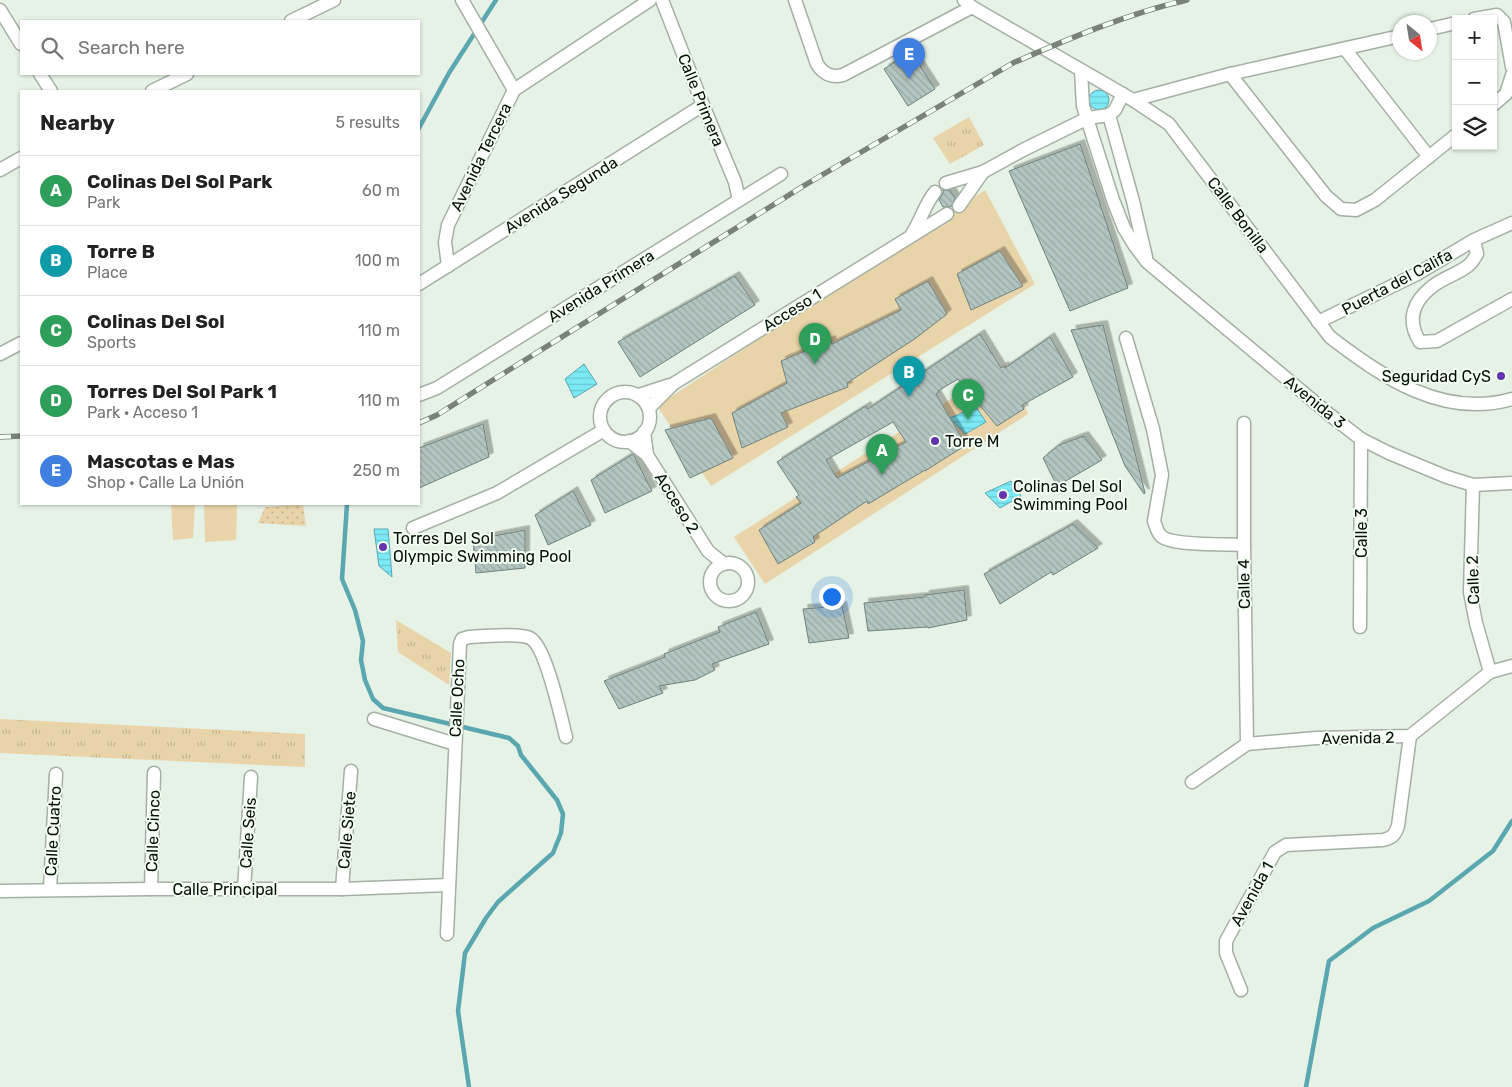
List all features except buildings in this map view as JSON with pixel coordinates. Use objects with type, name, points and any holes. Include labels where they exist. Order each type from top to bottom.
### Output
[{"type":"street","points":[[293,20],[334,0]]},
{"type":"street","points":[[462,0],[514,90]]},
{"type":"street","name":"Avenida Tercera","points":[[448,266],[445,242],[448,225],[514,90],[650,0]]},
{"type":"street","name":"Calle Primera","points":[[662,0],[735,182],[739,200]]},
{"type":"street","points":[[794,0],[817,64],[822,72],[837,77],[968,4]]},
{"type":"street","name":"Calle Bonilla","points":[[968,4],[1128,97],[1169,124],[1330,337],[1356,357],[1384,375],[1422,395],[1449,403],[1484,405],[1512,399]]},
{"type":"street","points":[[0,10],[20,42]]},
{"type":"street","points":[[1497,15],[1504,22],[1512,67]]},
{"type":"street","points":[[1437,27],[1452,24]]},
{"type":"street","points":[[946,183],[984,172],[1088,118],[1109,115],[1128,97],[1392,38]]},
{"type":"street","points":[[1345,49],[1428,157]]},
{"type":"street","name":"Avenida 3","points":[[1081,71],[1083,106],[1124,228],[1147,262],[1361,439],[1447,477],[1473,485],[1512,483]]},
{"type":"street","points":[[1230,74],[1326,196],[1341,210],[1356,210],[1375,200],[1452,138]]},
{"type":"street","points":[[41,75],[50,90]]},
{"type":"street","points":[[154,90],[185,75]]},
{"type":"street","points":[[1497,102],[1506,94],[1512,75]]},
{"type":"street","name":"Avenida Segunda","points":[[420,283],[703,105]]},
{"type":"street","points":[[1109,115],[1133,201],[1147,262]]},
{"type":"street","points":[[0,170],[20,159]]},
{"type":"street","points":[[959,206],[984,172]]},
{"type":"street","name":"Avenida Primera","points":[[420,395],[437,388],[781,174]]},
{"type":"street","name":"Acceso 1","points":[[911,236],[920,222],[930,198],[935,192]]},
{"type":"street","name":"Acceso 1","points":[[604,430],[600,415],[605,401],[617,393],[632,392],[639,396],[673,384],[947,214]]},
{"type":"street","name":"Puerta del Califa","points":[[1318,322],[1417,274],[1474,240],[1512,223]]},
{"type":"street","name":"Puerta del Califa","points":[[1474,240],[1477,254],[1470,264],[1432,286],[1417,304],[1411,319],[1417,338],[1420,342],[1437,341],[1512,299]]},
{"type":"street","points":[[1126,338],[1153,429],[1162,475],[1154,521],[1156,528],[1161,536],[1175,542],[1244,545]]},
{"type":"street","points":[[0,354],[20,344]]},
{"type":"street","name":"Acceso 1","points":[[649,408],[673,384]]},
{"type":"street","points":[[413,528],[496,493],[604,430],[610,437],[619,441],[629,441],[637,438],[649,425],[650,416],[649,408],[639,396]]},
{"type":"street","name":"Calle 4","points":[[1244,423],[1247,744]]},
{"type":"street","name":"Acceso 2","points":[[644,432],[648,455]]},
{"type":"street","name":"Calle 3","points":[[1360,627],[1361,439]]},
{"type":"street","name":"Acceso 2","points":[[629,441],[648,455],[708,550],[724,564],[732,563],[744,571],[747,584],[741,596],[729,600],[722,599],[715,594],[711,588],[710,580],[712,573],[708,550]]},
{"type":"street","name":"Calle 2","points":[[1473,485],[1470,592],[1476,623],[1490,672]]},
{"type":"street","points":[[712,573],[717,567],[724,564]]},
{"type":"street","name":"Calle Ocho","points":[[447,934],[460,644],[462,639],[468,637],[519,636],[529,637],[535,642],[541,651],[566,737]]},
{"type":"street","name":"Avenida 2","points":[[1192,782],[1247,744],[1316,738],[1410,736],[1490,672],[1512,666]]},
{"type":"street","points":[[374,719],[455,744]]},
{"type":"street","name":"Avenida 1","points":[[1241,990],[1226,953],[1226,940],[1275,852],[1286,845],[1383,840],[1395,834],[1398,826],[1410,736]]},
{"type":"street","name":"Calle Siete","points":[[342,889],[352,771]]},
{"type":"street","name":"Calle Cinco","points":[[151,889],[154,773]]},
{"type":"street","name":"Calle Cuatro","points":[[50,889],[56,774]]},
{"type":"street","name":"Calle Seis","points":[[244,890],[251,777]]},
{"type":"street","name":"Calle Principal","points":[[0,891],[50,889],[342,889],[449,885]]},
{"type":"green space","points":[[969,117],[984,145],[950,164],[933,138]]},
{"type":"green space","points":[[985,190],[1035,284],[711,486],[657,406]]},
{"type":"green space","points":[[1006,364],[1028,414],[765,584],[734,537]]},
{"type":"green space","points":[[171,505],[195,505],[193,538],[173,540]]},
{"type":"green space","points":[[204,505],[237,505],[236,540],[205,542]]},
{"type":"green space","points":[[303,505],[306,526],[258,523],[265,507]]},
{"type":"green space","points":[[396,620],[451,653],[449,685],[398,652]]},
{"type":"green space","points":[[0,719],[305,734],[305,767],[0,753]]},
{"type":"water","points":[[1095,90],[1103,90],[1109,96],[1109,104],[1103,110],[1095,110],[1089,104],[1089,96]]},
{"type":"water","points":[[584,364],[597,384],[574,398],[565,379]]},
{"type":"water","points":[[976,407],[986,422],[965,434],[950,418]]},
{"type":"water","name":"Colinas Del Sol Swimming Pool","points":[[1011,481],[1021,496],[1000,508],[985,493]]},
{"type":"water","name":"Torres Del Sol Olympic Swimming Pool","points":[[374,529],[388,529],[392,577],[379,566]]},
{"type":"waterway","points":[[420,126],[449,73],[496,0]]},
{"type":"waterway","points":[[347,505],[342,579],[355,610],[363,641],[361,660],[365,680],[373,699],[383,708],[509,738],[518,746],[521,755],[557,800],[563,814],[561,833],[553,853],[498,902],[465,953],[458,1011],[469,1087]]},
{"type":"waterway","points":[[1306,1087],[1329,961],[1373,928],[1429,901],[1493,851],[1512,821]]},
{"type":"railway","points":[[420,423],[437,415],[805,185],[1013,63],[1121,19],[1187,0]]},
{"type":"railway","points":[[0,437],[20,436]]},
{"type":"place","name":"Mascotas e Mas","points":[[909,79]]},
{"type":"place","name":"Torres Del Sol Park 1","points":[[815,364]]},
{"type":"place","name":"Seguridad CyS","points":[[1501,376]]},
{"type":"place","name":"Torre B","points":[[909,397]]},
{"type":"place","name":"Colinas Del Sol","points":[[968,420]]},
{"type":"place","name":"Torre M","points":[[935,441]]},
{"type":"place","name":"Colinas Del Sol Park","points":[[882,475]]},
{"type":"place","name":"Colinas Del Sol Swimming Pool","points":[[1003,495]]},
{"type":"place","name":"Torres Del Sol Olympic Swimming Pool","points":[[383,547]]}]
